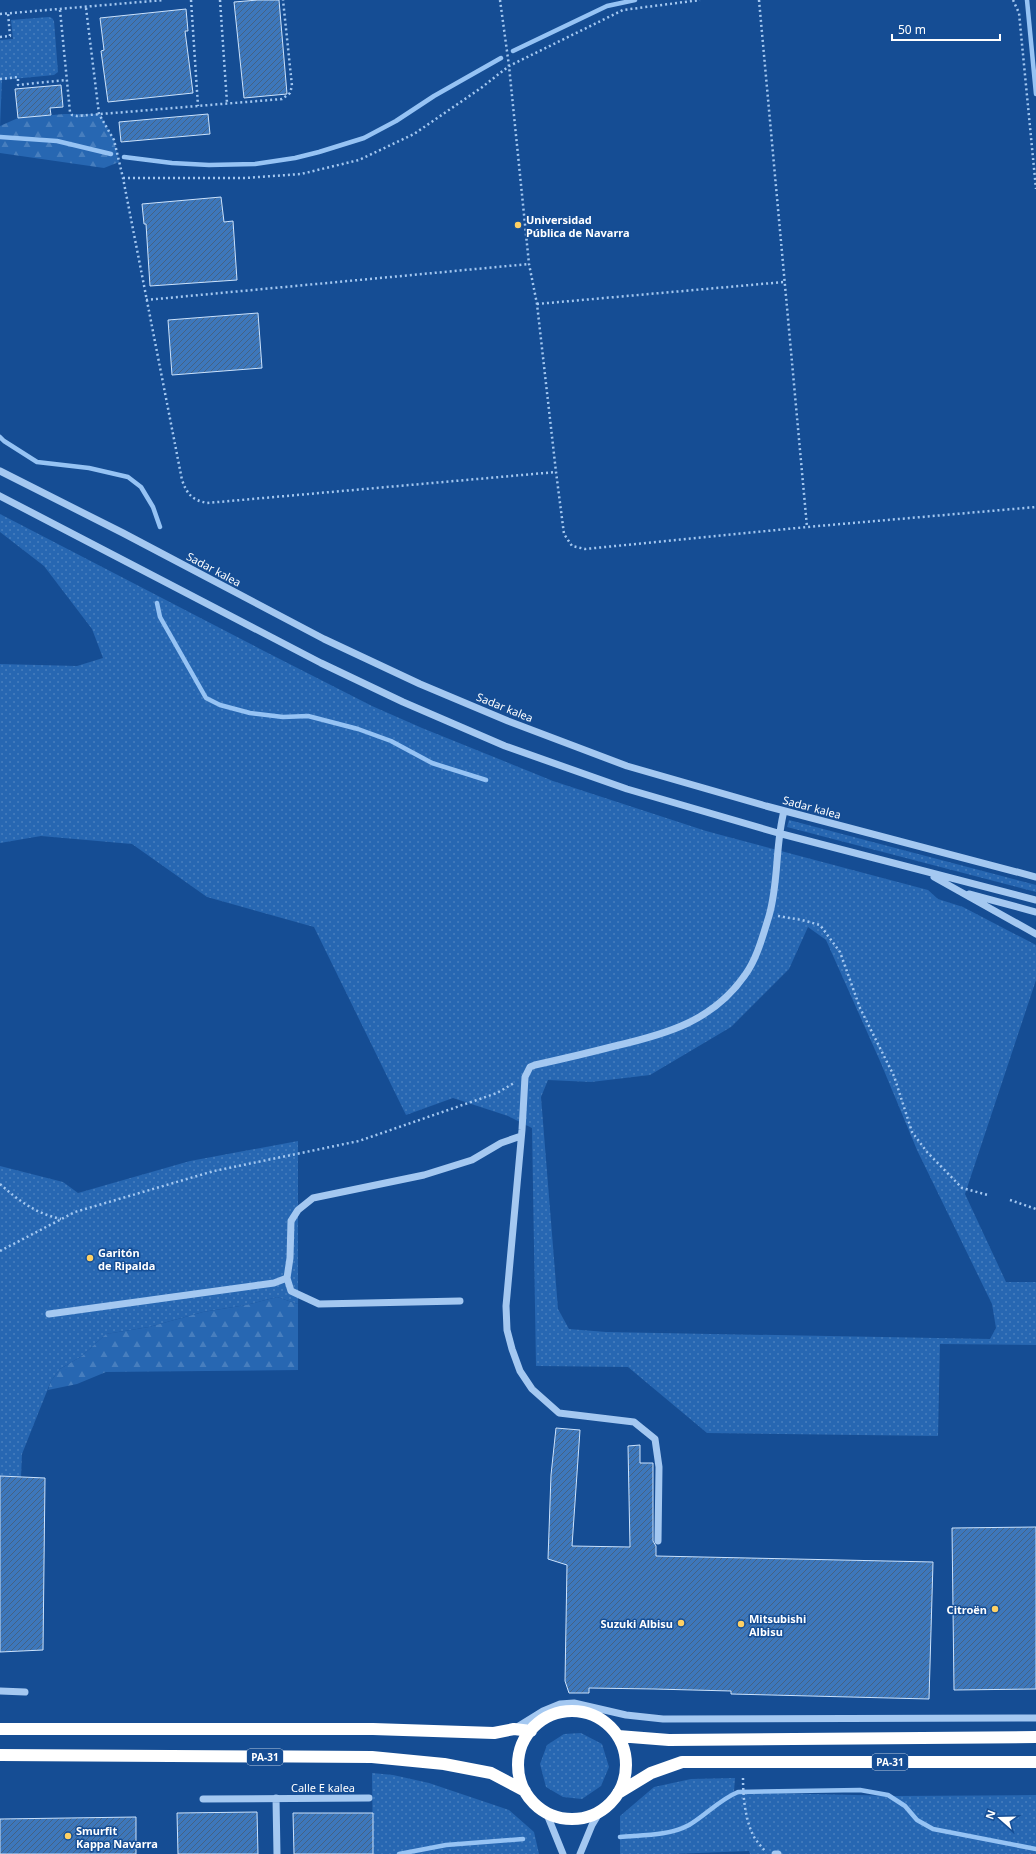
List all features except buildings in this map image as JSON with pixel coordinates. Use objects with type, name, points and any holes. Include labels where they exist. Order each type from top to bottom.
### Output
[{"type":"highway","name":"PA-31","points":[[576,1711],[592,1715],[607,1724],[618,1736],[624,1750],[626,1765],[624,1780],[618,1793],[607,1807],[592,1816],[574,1819],[559,1818],[546,1812],[534,1803],[525,1791],[519,1776],[518,1760],[522,1744],[531,1731],[543,1719],[554,1715],[576,1711]]},
{"type":"highway","points":[[0,1729],[373,1729],[494,1733],[514,1729],[531,1731]]},
{"type":"highway","name":"PA-31","points":[[618,1736],[669,1740],[1036,1738]]},
{"type":"highway","name":"PA-31","points":[[0,1755],[372,1757],[444,1764],[491,1773],[525,1791]]},
{"type":"highway","name":"PA-31","points":[[618,1793],[651,1773],[682,1762],[1036,1762]]},
{"type":"street","name":"Sadar kalea","points":[[0,471],[123,532],[324,639],[420,684],[508,721],[627,766],[784,811],[1036,877]]},
{"type":"street","points":[[0,496],[321,663],[403,702],[505,746],[628,789],[778,833],[1036,900]]},
{"type":"street","points":[[658,1541],[659,1467],[655,1439],[634,1422],[559,1414],[532,1389],[520,1371],[512,1349],[507,1330],[506,1306],[525,1077],[530,1067],[535,1065],[660,1036],[694,1021],[716,1006],[746,975],[759,946],[770,914],[776,875],[778,833],[784,811]]},
{"type":"street","points":[[925,872],[1036,934]]},
{"type":"street","points":[[957,890],[1036,912]]},
{"type":"street","points":[[460,1300],[319,1304],[291,1291],[287,1278],[290,1258],[292,1221],[298,1210],[313,1198],[424,1175],[472,1160],[501,1143],[521,1136]]},
{"type":"street","points":[[49,1314],[274,1283],[287,1278]]},
{"type":"street","points":[[0,1691],[24,1692]]},
{"type":"street","points":[[514,1729],[543,1711],[560,1704],[574,1703],[626,1715],[663,1719],[1036,1718]]},
{"type":"street","name":"Calle E kalea","points":[[276,1798],[277,1854]]},
{"type":"street","name":"Calle E kalea","points":[[202,1799],[369,1798]]},
{"type":"street","points":[[580,1854],[592,1825],[601,1810]]},
{"type":"street","points":[[546,1812],[563,1854]]},
{"type":"path","points":[[0,14],[86,8],[164,0]]},
{"type":"path","points":[[191,0],[198,106]]},
{"type":"path","points":[[220,0],[227,103]]},
{"type":"path","points":[[60,10],[70,112],[72,115],[100,114],[282,99],[290,93],[292,86],[283,0]]},
{"type":"path","points":[[500,0],[509,66],[529,264],[537,304],[564,534],[572,546],[585,549],[807,527],[1036,507]]},
{"type":"path","points":[[123,178],[245,178],[301,174],[359,160],[414,134],[481,88],[509,66],[623,10],[700,0]]},
{"type":"path","points":[[759,0],[807,527]]},
{"type":"path","points":[[1013,0],[1019,13],[1036,189]]},
{"type":"path","points":[[86,8],[100,114],[114,140],[123,178],[182,480],[190,496],[197,501],[207,503],[556,472]]},
{"type":"path","points":[[0,37],[10,36],[8,13]]},
{"type":"path","points":[[0,79],[18,77],[18,85],[66,80]]},
{"type":"path","points":[[146,300],[529,264]]},
{"type":"path","points":[[537,304],[784,282]]},
{"type":"path","points":[[770,914],[820,925],[840,952],[860,1008],[894,1076],[912,1132],[927,1152],[962,1188],[988,1195]]},
{"type":"path","points":[[0,1251],[75,1212],[214,1171],[359,1141],[497,1093],[525,1077]]},
{"type":"path","points":[[0,1184],[28,1207],[44,1215],[61,1219]]},
{"type":"path","points":[[1010,1200],[1036,1209]]},
{"type":"path","points":[[742,1778],[746,1813],[754,1836],[768,1854]]},
{"type":"green space","points":[[49,17],[54,21],[58,72],[54,75],[2,80],[0,127],[0,40],[13,39],[11,20]]},
{"type":"green space","points":[[64,114],[100,114],[114,140],[119,162],[104,168],[0,153],[0,126],[18,118]]},
{"type":"green space","points":[[0,514],[372,706],[553,781],[706,831],[928,890],[938,899],[963,907],[1036,945],[1036,980],[965,1194],[1006,1282],[1036,1282],[1036,1345],[940,1344],[938,1436],[707,1433],[628,1367],[536,1366],[532,1128],[508,1116],[453,1098],[406,1115],[314,927],[207,897],[132,844],[41,836],[0,843],[0,664],[77,666],[103,658],[92,629],[44,566],[0,532]],"holes":[[[808,927],[826,940],[880,1061],[917,1150],[992,1304],[996,1328],[990,1339],[606,1332],[569,1329],[558,1309],[541,1097],[548,1080],[591,1082],[650,1075],[731,1027],[789,969]]]},
{"type":"green space","points":[[789,820],[1036,885],[1036,892],[787,827]]},
{"type":"green space","points":[[298,1141],[298,1304],[277,1297],[246,1305],[203,1312],[149,1327],[106,1334],[82,1356],[60,1369],[51,1381],[22,1454],[21,1477],[0,1476],[0,1166],[63,1182],[78,1193],[190,1161]]},
{"type":"green space","points":[[277,1297],[298,1304],[298,1370],[106,1372],[77,1384],[48,1390],[51,1381],[60,1369],[82,1356],[106,1334],[149,1327],[203,1312],[246,1305]]},
{"type":"green space","points":[[581,1733],[602,1744],[609,1767],[601,1786],[582,1799],[563,1797],[546,1787],[540,1764],[547,1745],[564,1734]]},
{"type":"green space","points":[[372,1773],[393,1775],[429,1783],[509,1810],[534,1832],[539,1854],[373,1854]]},
{"type":"green space","points":[[735,1778],[734,1792],[896,1796],[1036,1795],[1036,1854],[750,1854],[749,1851],[673,1854],[620,1854],[620,1816],[654,1787],[691,1779]]},
{"type":"waterway","points":[[513,51],[607,6],[635,0]]},
{"type":"waterway","points":[[1027,0],[1036,94]]},
{"type":"waterway","points":[[124,157],[172,163],[209,165],[255,164],[295,158],[319,152],[364,138],[396,121],[434,96],[501,58]]},
{"type":"waterway","points":[[0,137],[57,141],[111,154]]},
{"type":"waterway","points":[[0,437],[37,462],[89,468],[128,477],[141,487],[153,507],[160,527]]},
{"type":"waterway","points":[[157,603],[160,617],[206,698],[220,705],[250,713],[283,717],[308,716],[358,729],[391,741],[432,763],[486,780]]},
{"type":"waterway","points":[[620,1837],[664,1833],[681,1829],[695,1821],[731,1795],[738,1792],[860,1790],[888,1795],[905,1806],[917,1820],[933,1829],[1036,1849]]},
{"type":"waterway","points":[[399,1854],[446,1845],[523,1839]]},
{"type":"place","name":"Universidad Pública de Navarra","points":[[518,225]]},
{"type":"place","name":"Garitón de Ripalda","points":[[90,1258]]},
{"type":"place","name":"Citroën","points":[[995,1609]]},
{"type":"place","name":"Suzuki Albisu","points":[[681,1623]]},
{"type":"place","name":"Mitsubishi Albisu","points":[[741,1624]]},
{"type":"place","name":"Smurfit Kappa Navarra","points":[[68,1836]]}]
